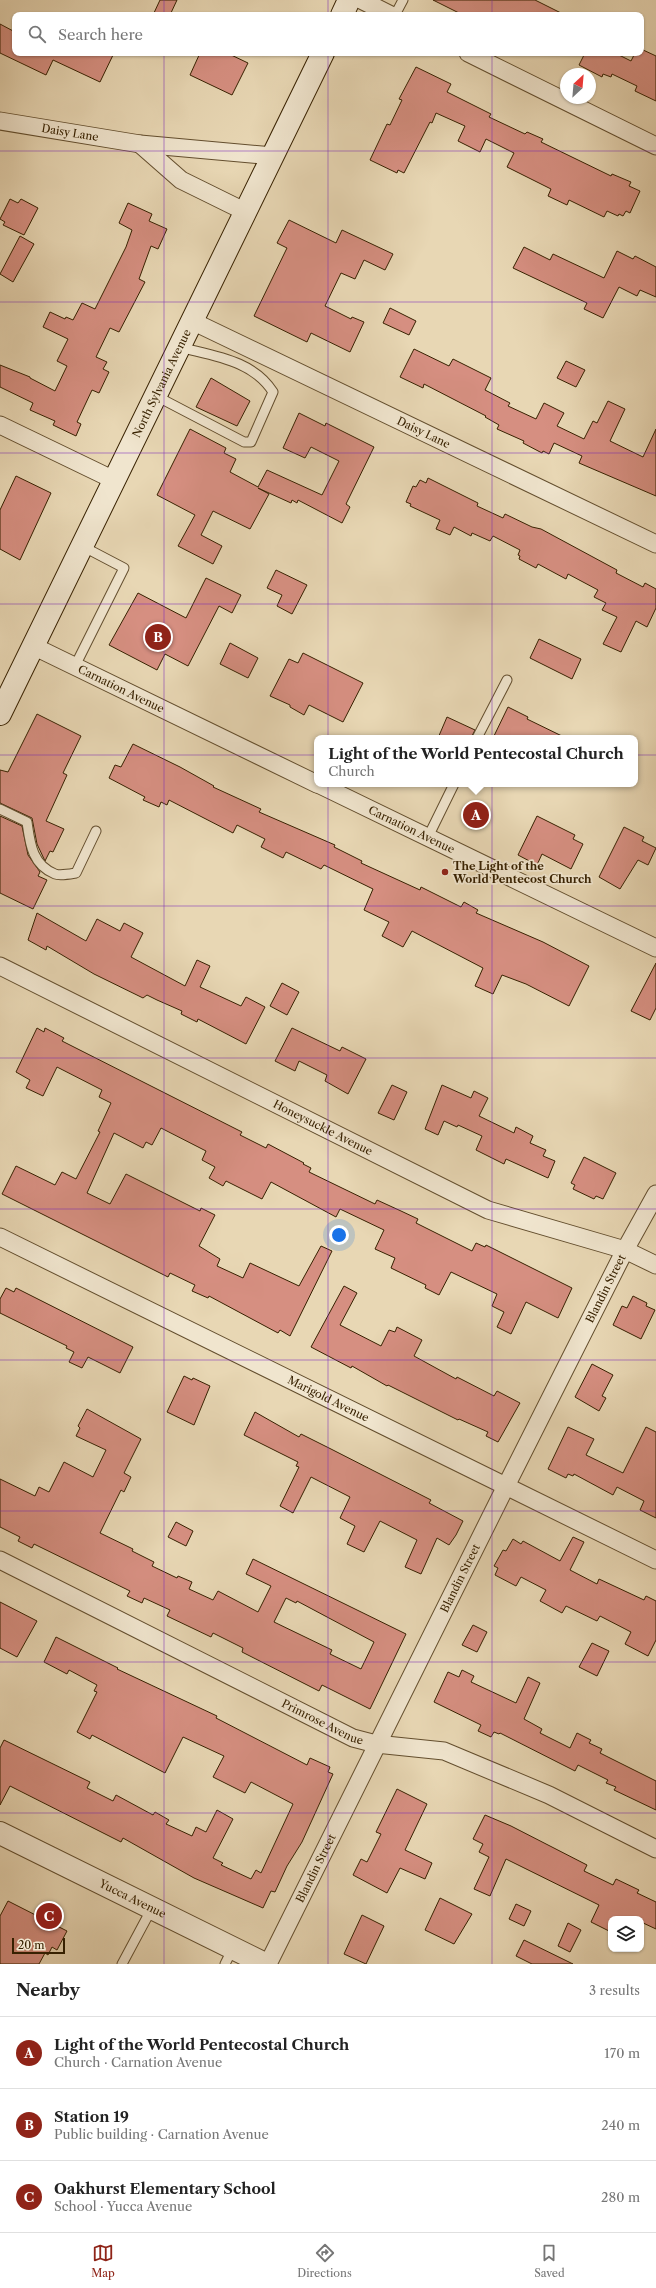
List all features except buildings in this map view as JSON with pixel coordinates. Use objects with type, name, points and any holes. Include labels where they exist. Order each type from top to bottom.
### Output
[{"type":"main road","points":[[343,12],[349,0]]},
{"type":"main road","name":"North Sylvania Avenue","points":[[0,714],[322,56]]},
{"type":"main road","name":"Yucca Avenue","points":[[0,1833],[152,1908],[229,1956],[264,1964]]},
{"type":"street","points":[[361,0],[385,12]]},
{"type":"street","points":[[474,56],[656,146]]},
{"type":"street","name":"Daisy Lane","points":[[0,121],[140,144],[273,156]]},
{"type":"street","points":[[140,144],[180,180],[246,212]]},
{"type":"street","name":"Daisy Lane","points":[[192,321],[656,544]]},
{"type":"street","points":[[0,425],[114,480]]},
{"type":"street","name":"Carnation Avenue","points":[[33,646],[314,783]]},
{"type":"street","name":"Carnation Avenue","points":[[323,787],[656,948]]},
{"type":"street","name":"Honeysuckle Avenue","points":[[0,966],[488,1210],[625,1250],[656,1265]]},
{"type":"street","name":"Blandin Street","points":[[268,1964],[376,1744],[506,1486],[625,1250],[656,1194]]},
{"type":"street","name":"Marigold Avenue","points":[[0,1237],[656,1560]]},
{"type":"street","name":"Primrose Avenue","points":[[0,1560],[353,1738],[376,1744],[444,1751],[458,1756],[549,1795],[656,1849]]},
{"type":"lane","points":[[397,12],[402,0]]},
{"type":"lane","points":[[156,396],[244,442],[251,442],[273,392],[266,380],[255,371],[236,363],[179,348]]},
{"type":"lane","points":[[75,666],[124,568],[82,546]]},
{"type":"lane","points":[[479,735],[507,680]]},
{"type":"lane","points":[[428,837],[453,787]]},
{"type":"lane","points":[[0,808],[27,822],[30,844],[38,863],[55,875],[76,873],[96,831]]},
{"type":"lane","points":[[122,1964],[152,1908]]},
{"type":"place","name":"Station 19","points":[[158,637]]},
{"type":"place","name":"Light of the World Pentecostal Church","points":[[476,815]]},
{"type":"place","name":"The Light of the World Pentecost Church","points":[[445,872]]},
{"type":"place","name":"Oakhurst Elementary School","points":[[49,1916]]}]
